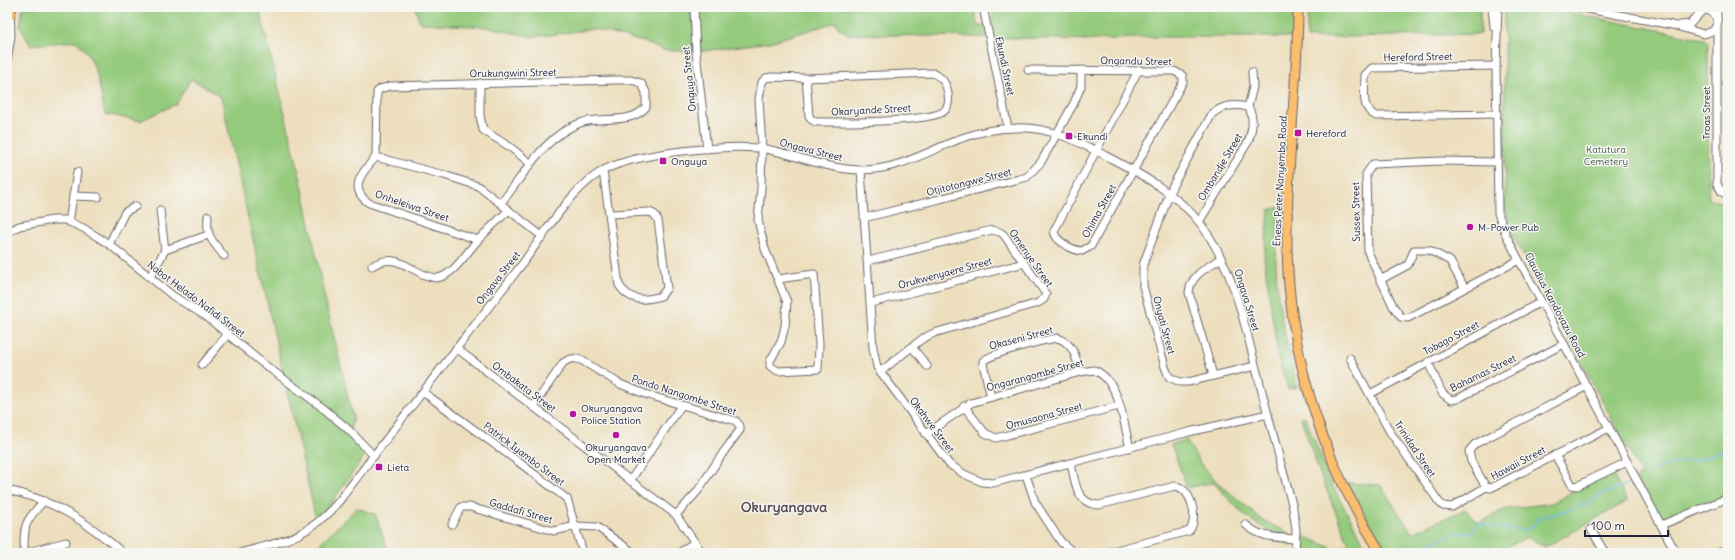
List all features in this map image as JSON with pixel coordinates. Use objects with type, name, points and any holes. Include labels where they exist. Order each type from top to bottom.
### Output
[{"type":"main road","name":"Eneas Peter Nanyemba Road","points":[[1298,7],[1298,63],[1289,174],[1287,234],[1289,286],[1295,336],[1308,391],[1327,448],[1353,507],[1381,553]]},
{"type":"street","name":"Onguya Street","points":[[694,7],[696,52],[707,149]]},
{"type":"street","name":"Ekundi Street","points":[[983,7],[1008,128]]},
{"type":"street","points":[[1577,7],[1672,25],[1704,33],[1712,31],[1717,22],[1708,11],[1700,10],[1694,20],[1686,26],[1672,25]]},
{"type":"street","name":"Troas Street","points":[[1717,7],[1717,184],[1722,192],[1728,195]]},
{"type":"street","name":"Claudius Kandovazu Road","points":[[1496,8],[1498,213],[1506,235],[1519,260],[1676,553]]},
{"type":"street","points":[[7,61],[11,36],[10,10]]},
{"type":"street","points":[[1694,20],[1695,28],[1716,42]]},
{"type":"street","name":"Hereford Street","points":[[1496,66],[1372,68],[1365,75],[1365,106],[1369,112],[1376,116],[1497,114]]},
{"type":"street","name":"Ohima Street","points":[[1133,170],[1091,246],[1082,251],[1071,247],[1057,238],[1054,230],[1139,69]]},
{"type":"street","name":"Ongandu Street","points":[[1028,70],[1174,70],[1183,76],[1183,82],[1133,170]]},
{"type":"street","name":"Otjitotongwe Street","points":[[864,218],[1027,176],[1042,162],[1078,96],[1081,86],[1081,70]]},
{"type":"street","points":[[1169,194],[1212,114],[1220,108],[1227,106],[1238,105],[1248,107],[1253,87],[1252,72]]},
{"type":"street","name":"Okaryande Street","points":[[762,148],[759,99],[762,82],[766,78],[933,73],[943,79],[946,86],[948,101],[947,108],[942,113],[896,121],[816,122],[812,120],[810,116],[806,78]]},
{"type":"street","name":"Orukungwini Street","points":[[376,157],[376,98],[380,89],[390,86],[620,80],[631,80],[641,83],[646,92],[646,107],[640,114],[630,117],[580,123],[560,134],[530,163],[502,203]]},
{"type":"street","points":[[480,84],[480,116],[483,130],[510,147],[530,163]]},
{"type":"street","name":"Ombandje Street","points":[[1199,222],[1248,142],[1252,132],[1252,120],[1251,111],[1248,107]]},
{"type":"street","name":"Ongava Street","points":[[239,553],[296,536],[316,525],[340,500],[543,237],[573,195],[603,171],[631,160],[707,149],[738,147],[762,148],[828,166],[861,170],[891,166],[970,135],[1008,128],[1030,128],[1056,134],[1097,151],[1152,181],[1169,194],[1199,222],[1221,258],[1232,281],[1292,508],[1296,530],[1295,553]]},
{"type":"street","points":[[762,148],[761,188],[758,220],[765,249],[787,302],[787,314],[781,342],[770,361],[770,366],[778,371],[818,369],[819,344],[814,274],[778,279]]},
{"type":"street","points":[[376,157],[478,186],[502,203],[508,211],[543,237]]},
{"type":"street","name":"Onheleiwa Street","points":[[376,157],[362,173],[358,183],[359,193],[363,199],[369,203],[478,240]]},
{"type":"street","name":"Sussex Street","points":[[1497,162],[1373,164],[1366,174],[1366,243],[1368,252],[1380,280],[1398,313],[1402,317],[1408,318],[1464,287],[1519,260]]},
{"type":"street","name":"Okahwe Street","points":[[861,170],[875,358],[880,372],[926,434],[950,464],[964,474],[977,480],[993,483],[1268,414]]},
{"type":"street","points":[[603,171],[619,286],[630,297],[638,300],[661,296],[667,288],[658,220],[654,214],[649,212],[610,214]]},
{"type":"street","points":[[69,222],[77,172]]},
{"type":"street","name":"Onyati Street","points":[[1169,194],[1146,253],[1143,272],[1144,286],[1165,367],[1169,377],[1185,382],[1255,366]]},
{"type":"street","points":[[73,196],[98,197]]},
{"type":"street","points":[[109,244],[125,212],[136,206]]},
{"type":"street","points":[[150,277],[166,250],[160,210]]},
{"type":"street","points":[[372,266],[382,260],[391,259],[437,278],[449,272],[456,266],[478,240],[508,211]]},
{"type":"street","points":[[208,216],[206,229],[208,235],[224,256]]},
{"type":"street","name":"Nabot Helado Nafidi Street","points":[[7,233],[19,226],[53,220],[69,222],[83,228],[109,244],[173,296],[207,317],[261,362],[350,430],[374,456]]},
{"type":"street","name":"Omenye Street","points":[[868,261],[992,230],[1000,232],[1004,235],[1045,292],[1043,300],[1032,305],[934,333],[922,339],[880,372]]},
{"type":"street","points":[[166,250],[208,235]]},
{"type":"street","points":[[1380,280],[1408,265],[1411,253],[1414,250],[1429,250],[1450,261],[1464,287]]},
{"type":"street","points":[[1213,375],[1189,293],[1189,285],[1194,277],[1221,258]]},
{"type":"street","name":"Orukwenyaere Street","points":[[871,303],[1024,263]]},
{"type":"street","name":"Tobago Street","points":[[1370,394],[1541,302]]},
{"type":"street","points":[[202,366],[228,334]]},
{"type":"street","name":"Okaseni Street","points":[[991,397],[983,364],[984,361],[994,355],[1046,340],[1058,338],[1070,345],[1074,351],[1080,372]]},
{"type":"street","name":"Bahamas Street","points":[[1428,362],[1442,393],[1451,400],[1457,399],[1564,344]]},
{"type":"street","points":[[912,347],[927,366]]},
{"type":"street","name":"Ombakata Street","points":[[456,348],[676,515],[702,553]]},
{"type":"street","name":"Pondo Nangombe Street","points":[[533,407],[563,363],[574,358],[581,360],[620,384],[645,394],[681,406],[736,421],[740,426],[740,430],[697,492],[676,515]]},
{"type":"street","name":"Trinidad Street","points":[[1350,358],[1390,432],[1443,506],[1452,507],[1486,488]]},
{"type":"street","name":"Ongarangombe Street","points":[[926,434],[964,406],[1080,372],[1094,370],[1103,376],[1114,389],[1130,448]]},
{"type":"street","name":"Hawaii Street","points":[[1587,386],[1471,447],[1469,455],[1486,488],[1495,487],[1554,455],[1609,428]]},
{"type":"street","name":"Patrick Iyambo Street","points":[[423,392],[567,499],[583,553]]},
{"type":"street","points":[[630,481],[681,406]]},
{"type":"street","name":"Omusaona Street","points":[[964,406],[985,433],[996,438],[1119,406]]},
{"type":"street","points":[[1554,455],[1572,485],[1576,486],[1627,462]]},
{"type":"street","points":[[1071,463],[1080,496],[1093,505],[1099,505],[1175,486],[1181,488],[1189,496],[1194,520],[1193,526],[1189,531],[1105,553]]},
{"type":"street","points":[[1026,475],[1034,502],[1061,542],[1074,553]]},
{"type":"street","points":[[7,490],[44,501],[81,520],[123,553]]},
{"type":"street","points":[[1661,524],[1728,498]]},
{"type":"street","points":[[44,501],[28,518],[25,527],[24,553],[66,542]]},
{"type":"street","name":"Gaddafi Street","points":[[452,524],[461,507],[470,507],[554,531],[576,526],[598,527],[634,553]]},
{"type":"street","points":[[1245,524],[1254,532],[1269,536],[1295,539]]},
{"type":"street","points":[[1591,529],[1605,553]]},
{"type":"street","points":[[679,553],[695,542]]},
{"type":"street","points":[[1718,553],[1728,550]]},
{"type":"green space","points":[[23,7],[259,7],[301,180],[325,299],[353,418],[350,430],[368,451],[334,499],[316,520],[221,97],[191,79],[176,104],[140,121],[105,114],[96,74],[84,48],[76,41],[30,45],[20,26]]},
{"type":"green space","points":[[415,7],[975,7],[977,26],[993,26],[992,7],[1293,7],[1294,37],[1158,37],[1094,40],[848,34],[838,27],[836,22],[770,42],[696,52],[663,50],[644,42],[594,29],[533,37],[487,27],[420,23]]},
{"type":"green space","points":[[1307,7],[1480,7],[1480,34],[1307,38]]},
{"type":"green space","name":"Katutura Cemetery","points":[[1504,7],[1540,7],[1705,39],[1708,43],[1709,200],[1728,203],[1728,498],[1661,525],[1636,478],[1642,475],[1514,237],[1505,209]]},
{"type":"green space","points":[[1279,207],[1276,256],[1278,297],[1297,387],[1288,389],[1278,358],[1264,258],[1269,210]]},
{"type":"green space","points":[[1305,416],[1330,481],[1369,553],[1302,553],[1301,535],[1334,549],[1349,545],[1320,474],[1301,418]]},
{"type":"green space","points":[[1186,440],[1200,463],[1217,482],[1264,521],[1289,533],[1291,546],[1245,516],[1214,483],[1187,488],[1171,444]]},
{"type":"green space","points":[[1611,472],[1628,501],[1545,547],[1528,537],[1493,553],[1386,553],[1348,483],[1380,485],[1412,533],[1465,509],[1479,523],[1506,509],[1552,503]]},
{"type":"green space","points":[[357,508],[375,514],[389,553],[324,553],[321,542]]},
{"type":"waterway","points":[[1652,470],[1666,465],[1700,459],[1728,449]]},
{"type":"waterway","points":[[1410,552],[1449,536],[1473,533],[1474,528],[1481,523],[1490,527],[1526,530],[1532,527],[1537,519],[1588,504],[1596,497],[1628,484]]},
{"type":"place","name":"Hereford","points":[[1298,133]]},
{"type":"place","name":"Ekundi","points":[[1069,136]]},
{"type":"place","name":"Onguya","points":[[663,161]]},
{"type":"place","name":"M-Power Pub","points":[[1470,227]]},
{"type":"place","name":"Okuryangava Police Station","points":[[573,414]]},
{"type":"place","name":"Okuryangava Open Market","points":[[616,435]]},
{"type":"place","name":"Lieta","points":[[379,467]]},
{"type":"district","name":"Okuryangava","points":[[784,507]]}]
